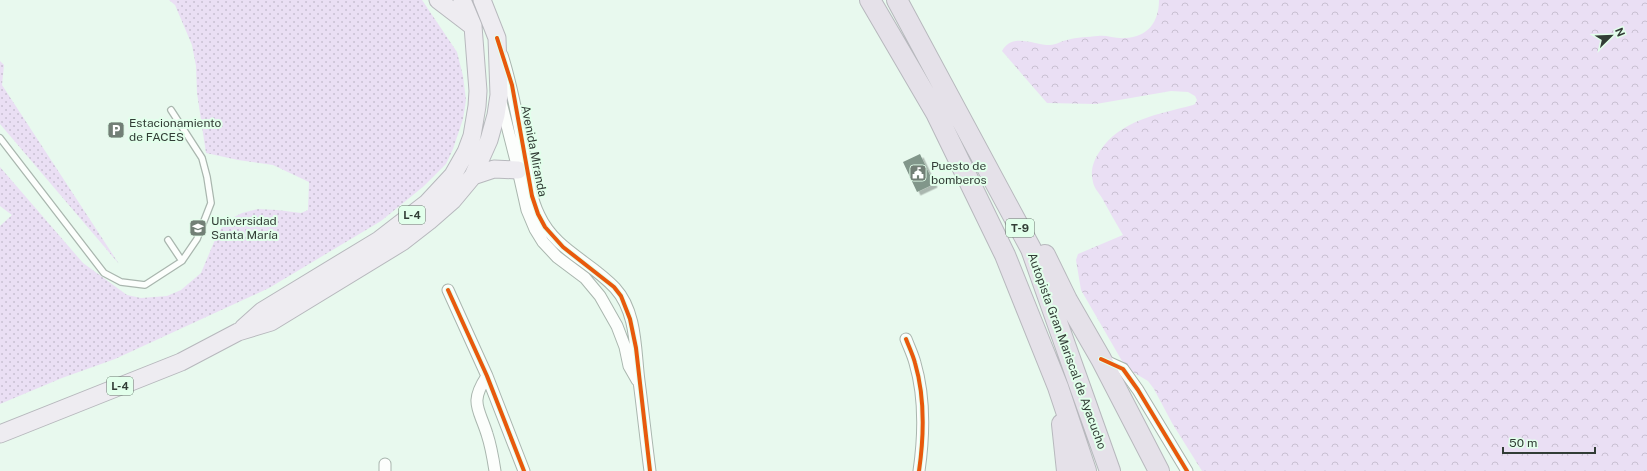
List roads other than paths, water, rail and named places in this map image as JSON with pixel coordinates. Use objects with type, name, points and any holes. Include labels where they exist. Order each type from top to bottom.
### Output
[{"type":"highway","name":"Autopista Gran Mariscal de Ayacucho","points":[[870,0],[936,114],[1005,255],[1058,387],[1086,471]]},
{"type":"highway","name":"Autopista Gran Mariscal de Ayacucho","points":[[897,0],[1031,249],[1110,471]]},
{"type":"highway","points":[[992,176],[1034,232],[1067,300],[1101,359],[1159,471]]},
{"type":"highway","points":[[1058,387],[1067,471]]},
{"type":"main road","points":[[438,0],[473,26],[499,94]]},
{"type":"main road","name":"L-4","points":[[238,332],[262,311],[379,240],[428,203],[453,175],[466,152],[475,123],[478,91],[473,26],[462,0]]},
{"type":"main road","name":"L-4","points":[[0,434],[181,362],[238,332],[271,322],[402,242],[453,200],[473,176],[494,125],[499,94],[497,38],[482,0]]},
{"type":"main road","points":[[473,176],[494,169],[518,170]]},
{"type":"street","name":"Avenida Miranda","points":[[497,38],[512,85],[532,196],[538,214],[545,227],[563,247],[614,287],[621,296],[630,319],[634,332],[650,471]]},
{"type":"street","name":"Avenida Miranda","points":[[499,94],[527,210],[535,229],[543,242],[557,257],[585,278],[600,296],[617,326],[625,347],[629,366],[640,384]]},
{"type":"street","points":[[448,290],[487,376],[524,471]]},
{"type":"street","points":[[906,339],[915,362],[919,384],[923,444],[919,471]]},
{"type":"street","points":[[1101,359],[1123,369],[1138,390],[1187,471]]},
{"type":"street","points":[[487,376],[478,389],[476,400],[479,414],[487,433],[495,471]]},
{"type":"lane","points":[[0,138],[104,273],[122,282],[145,285],[182,261],[198,239],[211,203],[202,158],[171,110]]},
{"type":"lane","points":[[168,240],[182,261]]},
{"type":"place","name":"Estacionamiento de FACES","points":[[116,130]]},
{"type":"place","name":"Puesto de bomberos","points":[[918,173]]},
{"type":"place","name":"Universidad Santa María","points":[[198,228]]}]
